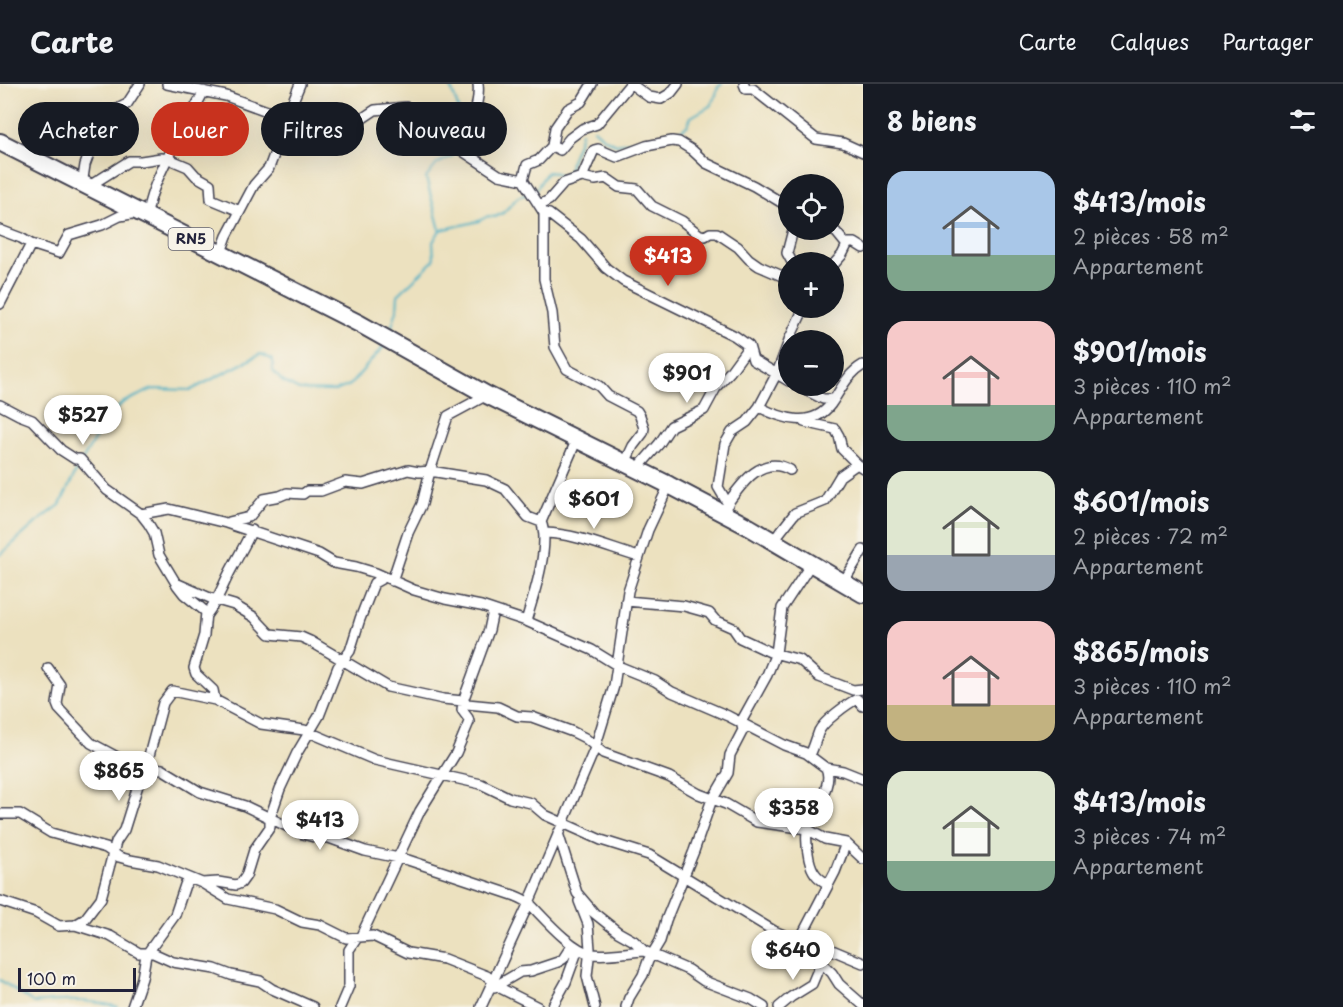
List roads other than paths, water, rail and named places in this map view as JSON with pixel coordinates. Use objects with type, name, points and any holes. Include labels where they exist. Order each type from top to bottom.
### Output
[{"type":"highway","name":"RN5","points":[[0,142],[360,324],[488,395],[669,485],[725,508],[773,541],[863,594]]},
{"type":"street","points":[[140,84],[128,104],[113,111],[100,124],[85,165],[86,186],[129,161],[169,159],[188,167],[196,177],[210,184],[211,199],[240,211]]},
{"type":"street","points":[[167,84],[226,96],[261,108]]},
{"type":"street","points":[[293,102],[300,84]]},
{"type":"street","points":[[478,84],[479,102]]},
{"type":"street","points":[[592,84],[581,102],[565,112],[553,132],[552,146],[540,160],[527,165],[523,180],[542,209],[570,233],[581,239],[606,268],[623,281],[712,323],[744,341],[753,360],[777,373],[759,407],[747,422],[732,432],[725,444],[718,487],[725,508]]},
{"type":"street","points":[[552,146],[560,150],[582,129],[597,124],[631,84],[649,97],[661,99],[671,93],[678,84]]},
{"type":"street","points":[[744,84],[746,89],[753,89],[818,140],[843,143],[863,152]]},
{"type":"street","points":[[0,230],[59,253],[69,235],[102,225],[120,216],[143,215],[182,128],[204,91]]},
{"type":"street","points":[[582,177],[594,150],[598,149],[617,157],[646,146],[676,141],[692,150],[706,163],[778,200]]},
{"type":"street","points":[[220,255],[254,185],[269,168],[274,156]]},
{"type":"street","points":[[470,156],[500,175],[523,180]]},
{"type":"street","points":[[631,466],[633,446],[643,433],[639,413],[608,396],[599,386],[567,369],[555,347],[552,313],[544,279],[542,209],[564,183],[582,177],[595,180],[606,178],[620,187],[638,189],[652,206],[685,223],[700,236],[705,236],[710,232],[717,234],[738,247],[748,259],[778,274]]},
{"type":"street","points":[[842,240],[855,243],[863,248]]},
{"type":"street","points":[[844,252],[848,243]]},
{"type":"street","points":[[0,304],[31,244]]},
{"type":"street","points":[[631,466],[659,444],[671,426],[704,410],[717,386],[748,346]]},
{"type":"street","points":[[799,421],[812,419],[824,411],[839,389],[862,364]]},
{"type":"street","points":[[388,579],[422,504],[448,416],[488,395]]},
{"type":"street","points":[[815,396],[824,411]]},
{"type":"street","points":[[818,396],[823,399],[834,399]]},
{"type":"street","points":[[0,405],[34,421],[61,450],[75,459],[80,459],[108,490],[141,514],[151,527],[159,555],[176,583],[184,594],[207,614]]},
{"type":"street","points":[[759,407],[775,415],[835,429],[842,449],[860,466],[840,476],[825,501],[795,513],[773,541]]},
{"type":"street","points":[[526,621],[537,583],[545,533],[541,522],[577,439]]},
{"type":"street","points":[[725,508],[750,476],[760,468],[778,465],[790,470]]},
{"type":"street","points":[[226,523],[245,519],[253,514],[262,500],[287,493],[303,494],[307,491],[321,491],[345,482],[363,484],[405,470],[430,471],[489,482],[507,491],[528,517],[541,522]]},
{"type":"street","points":[[481,1007],[595,748],[618,666],[626,601],[648,530],[669,485]]},
{"type":"street","points":[[141,514],[169,509],[252,530],[319,554],[334,563],[376,573],[445,599],[481,606],[493,612],[526,621],[592,651],[618,666],[655,681],[672,692],[741,722],[784,746],[810,755],[826,768],[843,771],[863,779]]},
{"type":"street","points":[[215,699],[213,690],[196,674],[194,668],[207,614],[218,600],[231,569],[252,530]]},
{"type":"street","points":[[545,533],[568,534],[639,557]]},
{"type":"street","points":[[844,581],[863,550]]},
{"type":"street","points":[[626,1007],[648,953],[664,932],[666,920],[713,799],[728,773],[730,755],[743,730],[741,722],[767,675],[776,653],[782,608],[810,564]]},
{"type":"street","points":[[202,883],[218,882],[228,885],[241,883],[246,876],[254,850],[270,826],[270,818],[280,789],[297,753],[319,716],[334,675],[350,651],[374,583],[379,579],[388,579]]},
{"type":"street","points":[[176,583],[234,605],[255,617],[270,634],[303,638],[388,687],[451,701],[463,701],[467,704],[498,707],[517,716],[532,717],[573,732],[610,756],[669,777],[757,822],[807,829],[825,839],[846,843],[863,860]]},
{"type":"street","points":[[626,601],[684,606],[709,613],[715,620],[734,628],[740,638],[800,660],[819,677],[853,690],[863,689]]},
{"type":"street","points":[[349,950],[359,937],[420,811],[453,757],[468,724],[468,718],[462,710],[463,701],[489,630],[493,612]]},
{"type":"street","points":[[48,668],[60,685],[57,706],[91,743],[107,753],[146,767],[162,769],[200,792],[244,806],[314,837],[329,838],[365,851],[398,857],[503,891],[529,902],[544,921],[575,947],[590,954],[648,953]]},
{"type":"street","points":[[75,925],[85,919],[101,897],[116,842],[124,830],[146,767],[163,704],[172,691],[215,699],[257,722],[265,725],[291,727],[375,760],[481,784],[510,798],[531,803],[545,815],[601,840],[649,855],[774,931],[827,948],[863,963]]},
{"type":"street","points":[[810,755],[819,731],[825,724],[861,700]]},
{"type":"street","points":[[826,768],[828,776],[823,794],[807,829],[807,847],[817,878],[828,884]]},
{"type":"street","points":[[0,814],[20,814],[51,833],[106,848],[113,854],[130,860],[158,865],[202,883],[228,899],[275,909],[302,922],[320,925],[346,938],[378,938],[408,953],[444,959],[493,980],[507,980],[518,972],[531,971],[558,962],[575,947]]},
{"type":"street","points":[[558,833],[579,904],[588,924],[590,954],[587,976],[595,1007]]},
{"type":"street","points":[[800,939],[843,855],[846,843]]},
{"type":"street","points":[[132,1007],[148,953],[175,915],[185,885],[191,879]]},
{"type":"street","points":[[577,893],[594,913],[648,953],[688,970],[704,981],[741,994],[764,1007]]},
{"type":"street","points":[[0,901],[36,913],[58,926],[75,925],[110,936],[139,953],[148,953],[173,962],[215,969],[257,980],[283,995],[313,1007]]},
{"type":"street","points":[[340,1007],[348,986],[349,950],[346,938]]},
{"type":"street","points":[[800,939],[832,973],[839,984],[863,1005]]},
{"type":"street","points":[[552,1007],[566,982],[575,947]]},
{"type":"street","points":[[779,1007],[812,984],[827,948]]},
{"type":"street","points":[[493,980],[502,990],[538,1007]]},
{"type":"waterway","points":[[449,84],[456,102]]},
{"type":"waterway","points":[[594,129],[604,138],[616,144],[676,134],[687,126],[691,117],[710,106],[718,87],[722,84]]},
{"type":"waterway","points":[[535,191],[547,172],[556,173],[561,177],[568,172],[581,133]]},
{"type":"waterway","points":[[390,332],[397,310],[398,295],[434,260],[433,242],[440,230],[426,178],[437,164],[452,156]]},
{"type":"waterway","points":[[441,230],[479,221],[488,216],[495,217],[503,213],[518,197],[530,193]]},
{"type":"waterway","points":[[83,459],[101,428],[122,403],[153,389],[191,390],[261,354],[273,360],[273,371],[282,381],[299,390],[335,391],[350,385],[384,346]]},
{"type":"waterway","points":[[0,555],[60,505],[80,463]]},
{"type":"waterway","points":[[0,980],[34,1003],[76,1001],[118,1007]]}]
